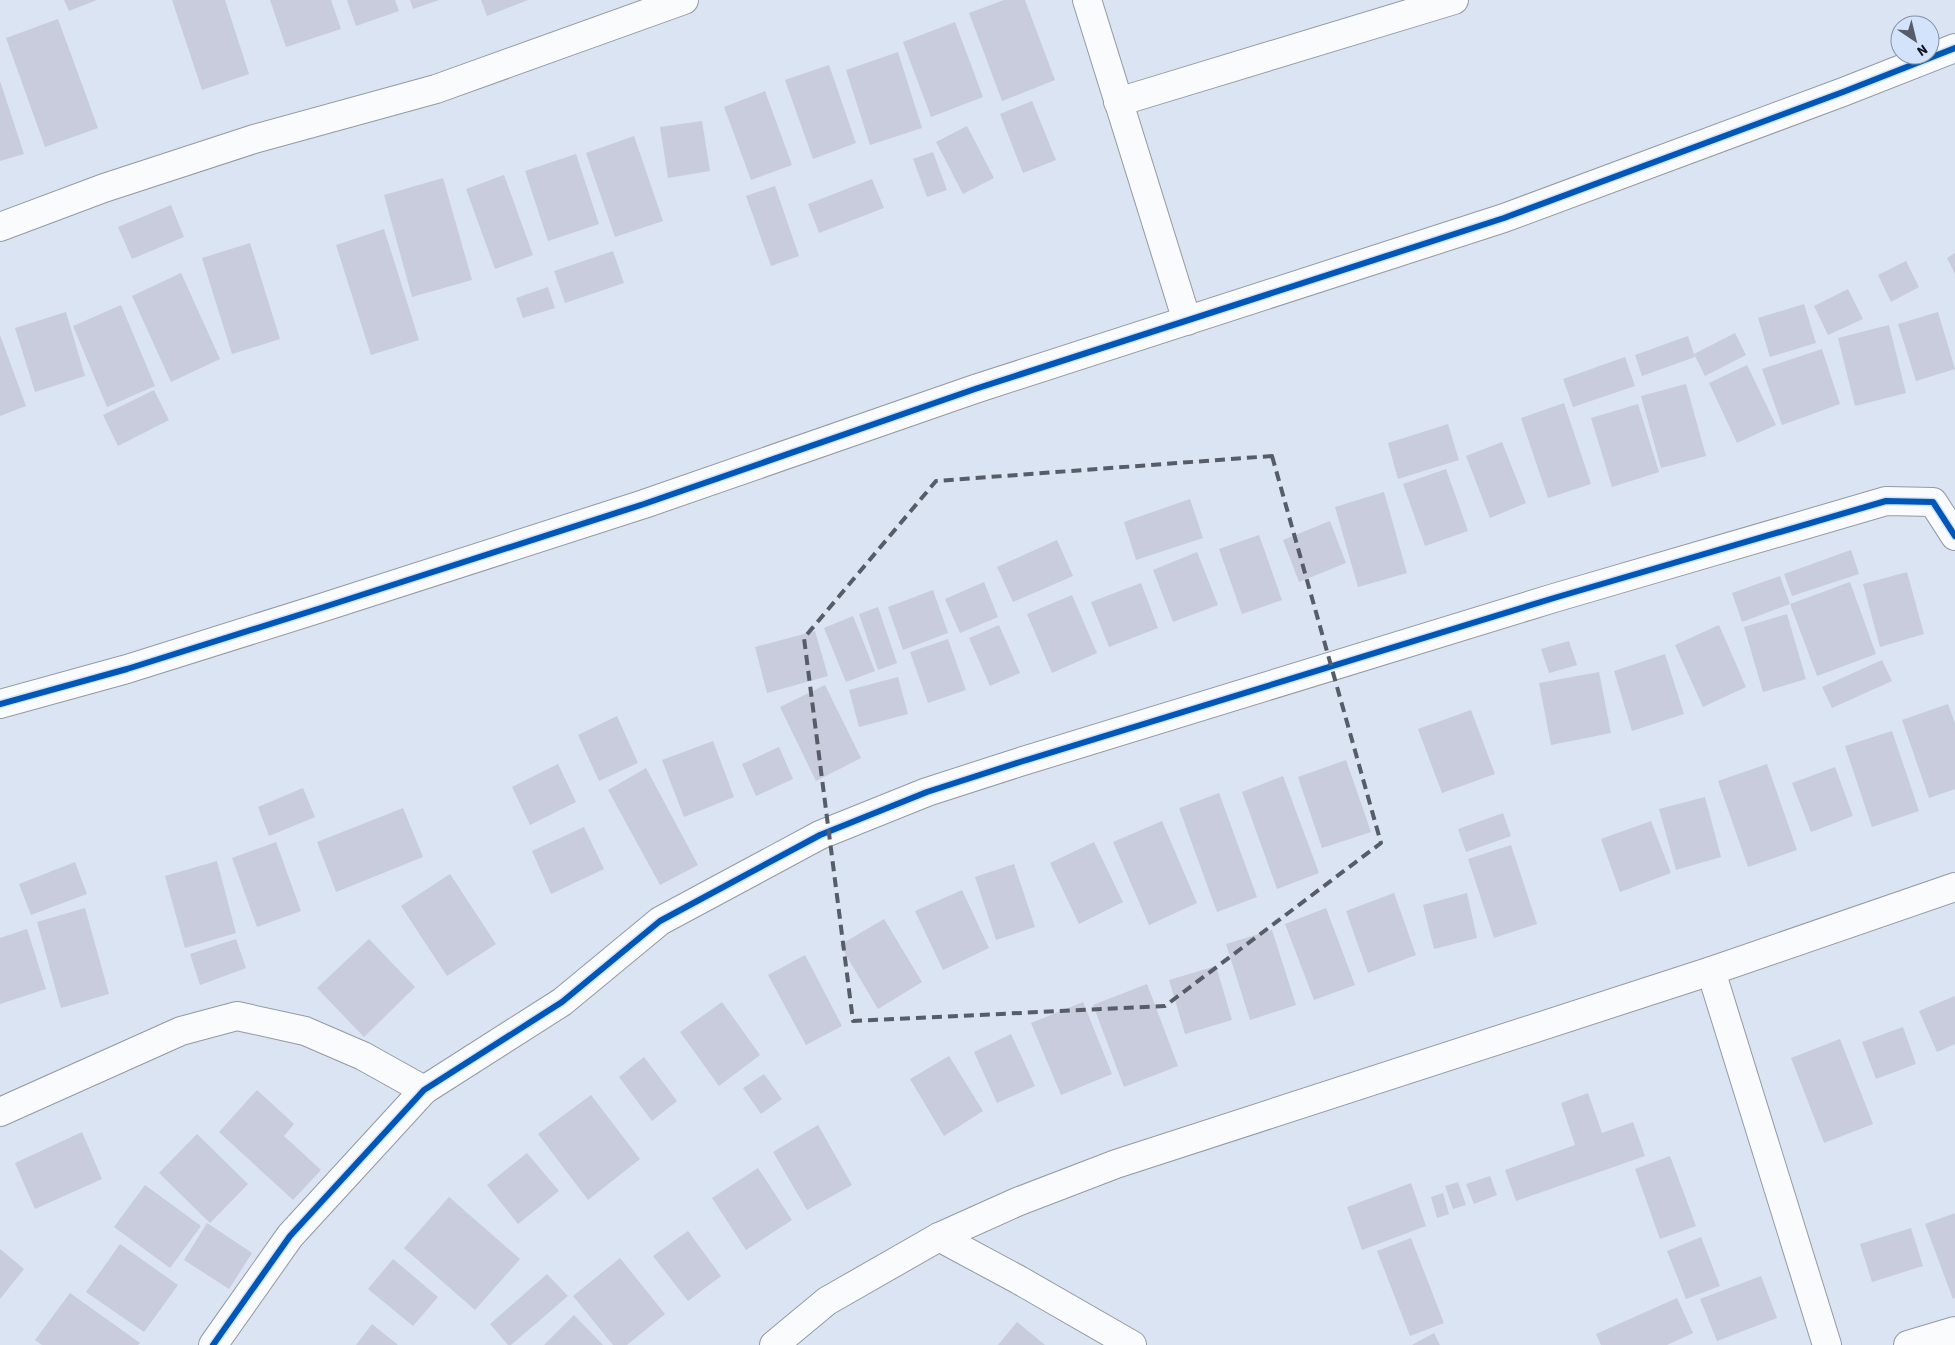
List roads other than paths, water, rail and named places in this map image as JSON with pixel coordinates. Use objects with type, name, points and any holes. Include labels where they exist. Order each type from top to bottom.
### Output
[{"type":"street","points":[[0,227],[104,188],[254,139],[436,89],[684,0]]},
{"type":"street","points":[[1087,0],[1187,321]]},
{"type":"street","points":[[1118,102],[1454,0]]},
{"type":"street","points":[[0,704],[127,669],[644,504],[975,389],[1504,218],[1843,92],[1955,48]]},
{"type":"street","points":[[213,1345],[290,1236],[424,1090],[562,1002],[660,921],[820,835],[927,792],[1020,762],[1544,601],[1886,501],[1933,502],[1955,536]]},
{"type":"street","points":[[774,1345],[826,1301],[939,1237],[1017,1202],[1116,1164],[1711,971],[1955,887]]},
{"type":"street","points":[[1711,971],[1827,1345]]},
{"type":"street","points":[[0,1112],[180,1031],[238,1016],[305,1032],[363,1056],[424,1090]]},
{"type":"street","points":[[939,1237],[1028,1284],[1132,1345]]},
{"type":"street","points":[[1908,1345],[1955,1331]]}]
